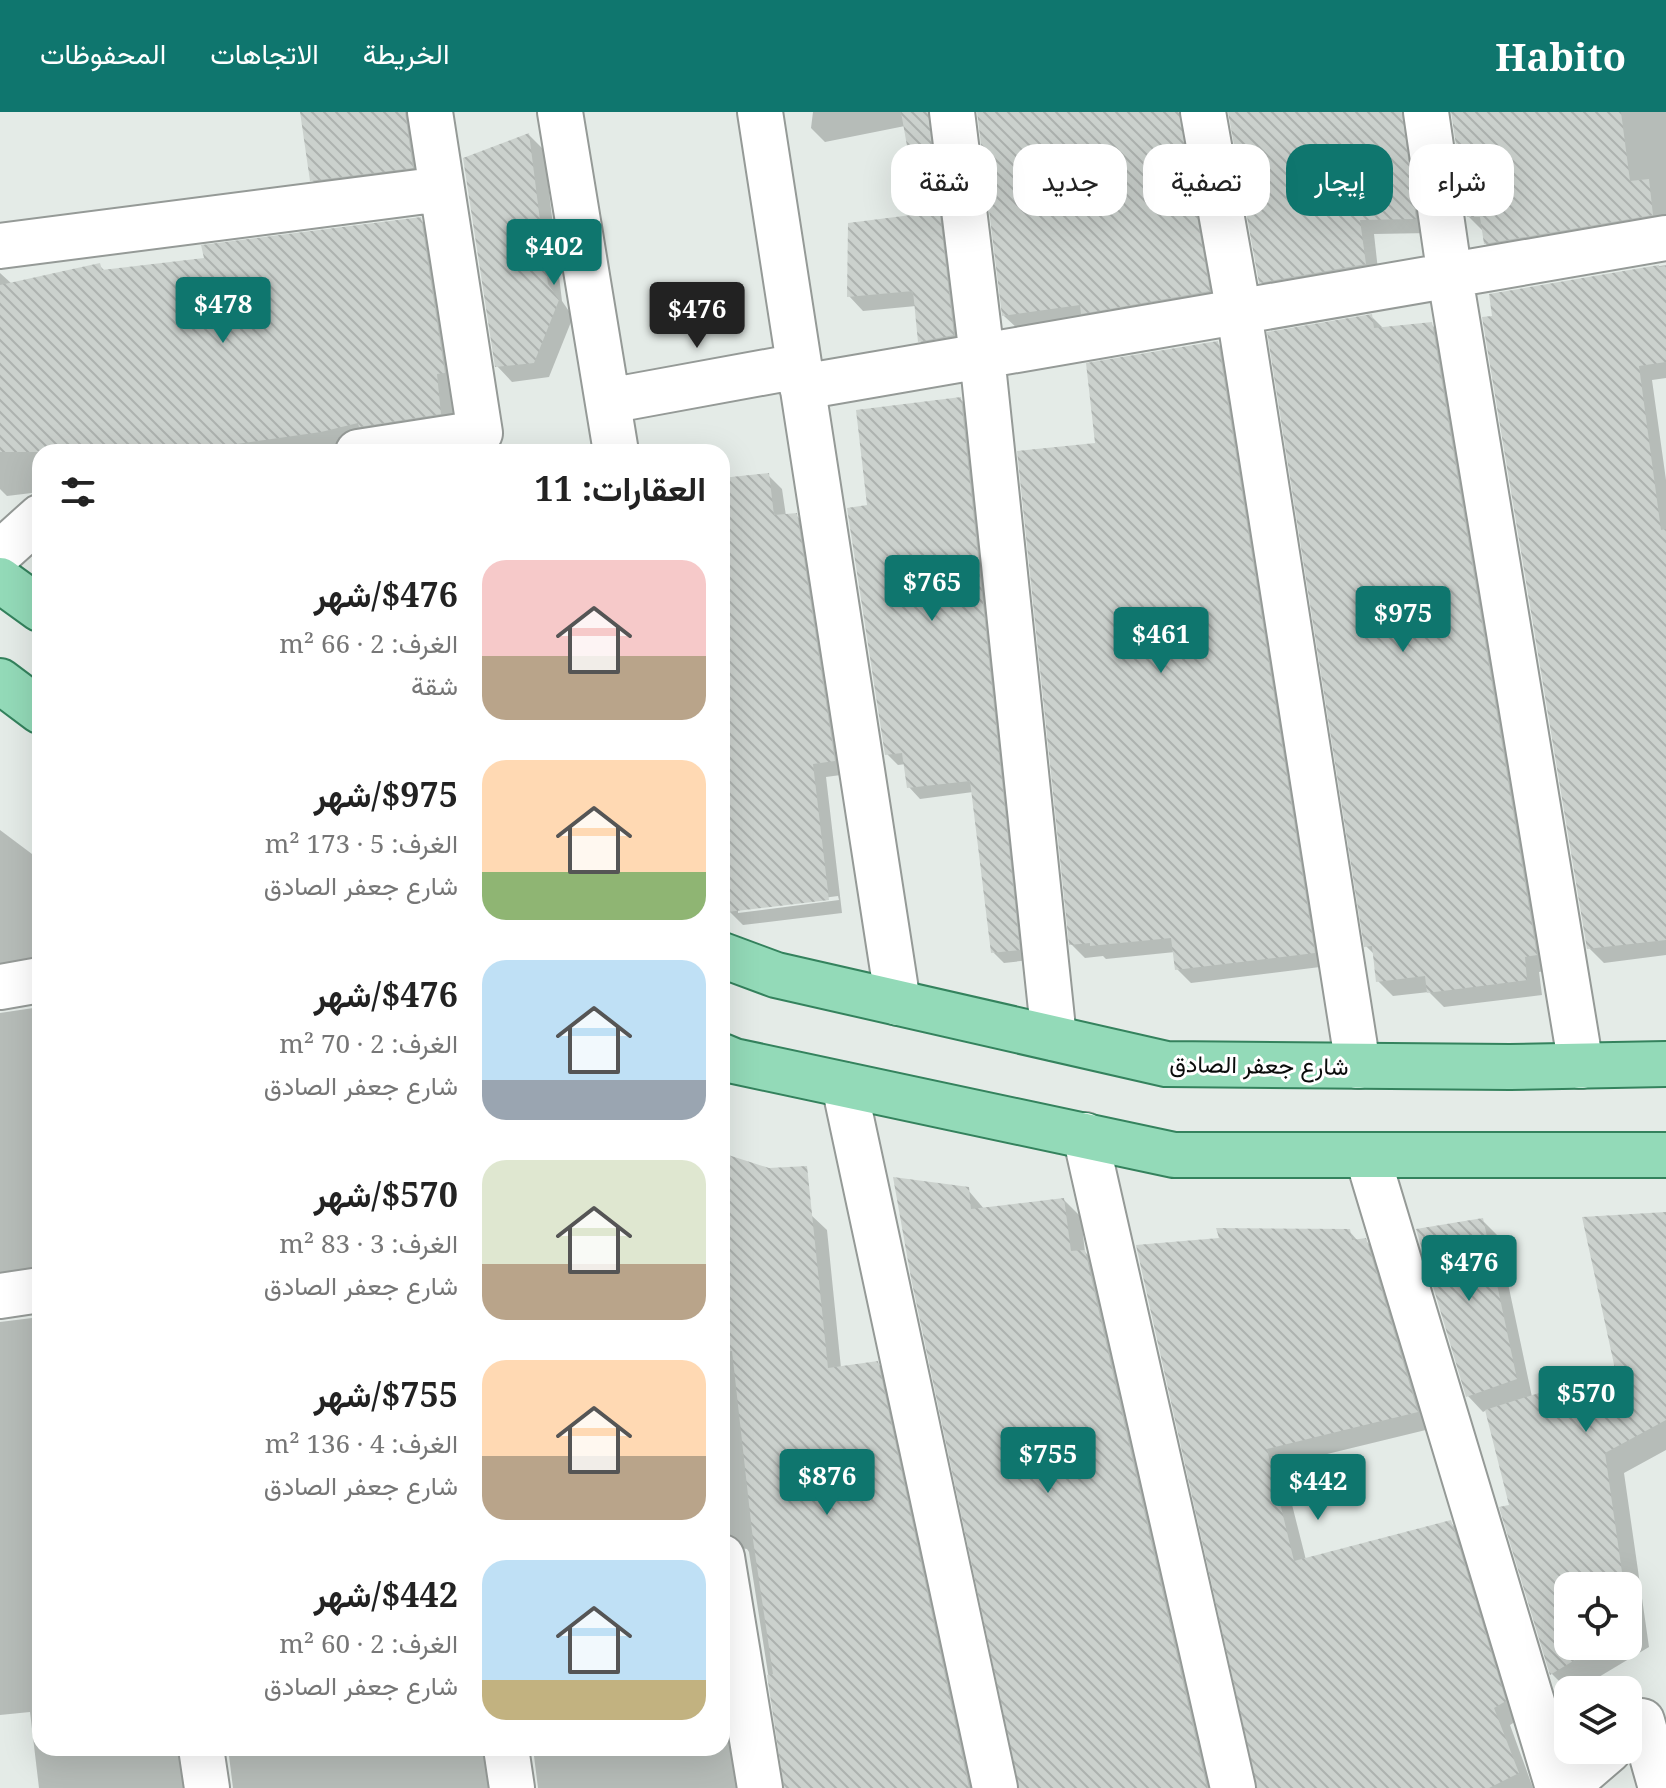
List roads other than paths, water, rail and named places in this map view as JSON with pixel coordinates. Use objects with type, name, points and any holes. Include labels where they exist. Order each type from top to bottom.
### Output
[{"type":"main road","points":[[0,580],[32,603]]},
{"type":"main road","name":"شارع جعفر الصادق","points":[[730,958],[776,975],[1166,1064],[1666,1064]]},
{"type":"main road","points":[[730,1059],[1174,1155],[1666,1155]]},
{"type":"street","points":[[409,444],[480,433],[430,112]]},
{"type":"street","points":[[560,112],[615,444]]},
{"type":"street","points":[[760,112],[898,1003]]},
{"type":"street","points":[[952,112],[982,356],[1054,1038]]},
{"type":"street","points":[[1203,112],[1239,313],[1358,1066]]},
{"type":"street","points":[[1426,112],[1450,277],[1581,1066]]},
{"type":"street","points":[[0,246],[442,189]]},
{"type":"street","points":[[608,401],[982,356],[1666,238]]},
{"type":"street","points":[[0,553],[32,524]]},
{"type":"street","points":[[0,987],[32,981]]},
{"type":"street","points":[[844,1085],[995,1788]]},
{"type":"street","points":[[1085,1135],[1233,1788]]},
{"type":"street","points":[[1367,1155],[1558,1788]]},
{"type":"street","points":[[0,1296],[32,1291]]},
{"type":"street","points":[[730,1606],[760,1788]]},
{"type":"street","points":[[1645,1718],[1661,1788]]},
{"type":"street","points":[[202,1756],[207,1788]]},
{"type":"street","points":[[507,1756],[512,1788]]},
{"type":"street","points":[[1565,1788],[1593,1764]]}]
